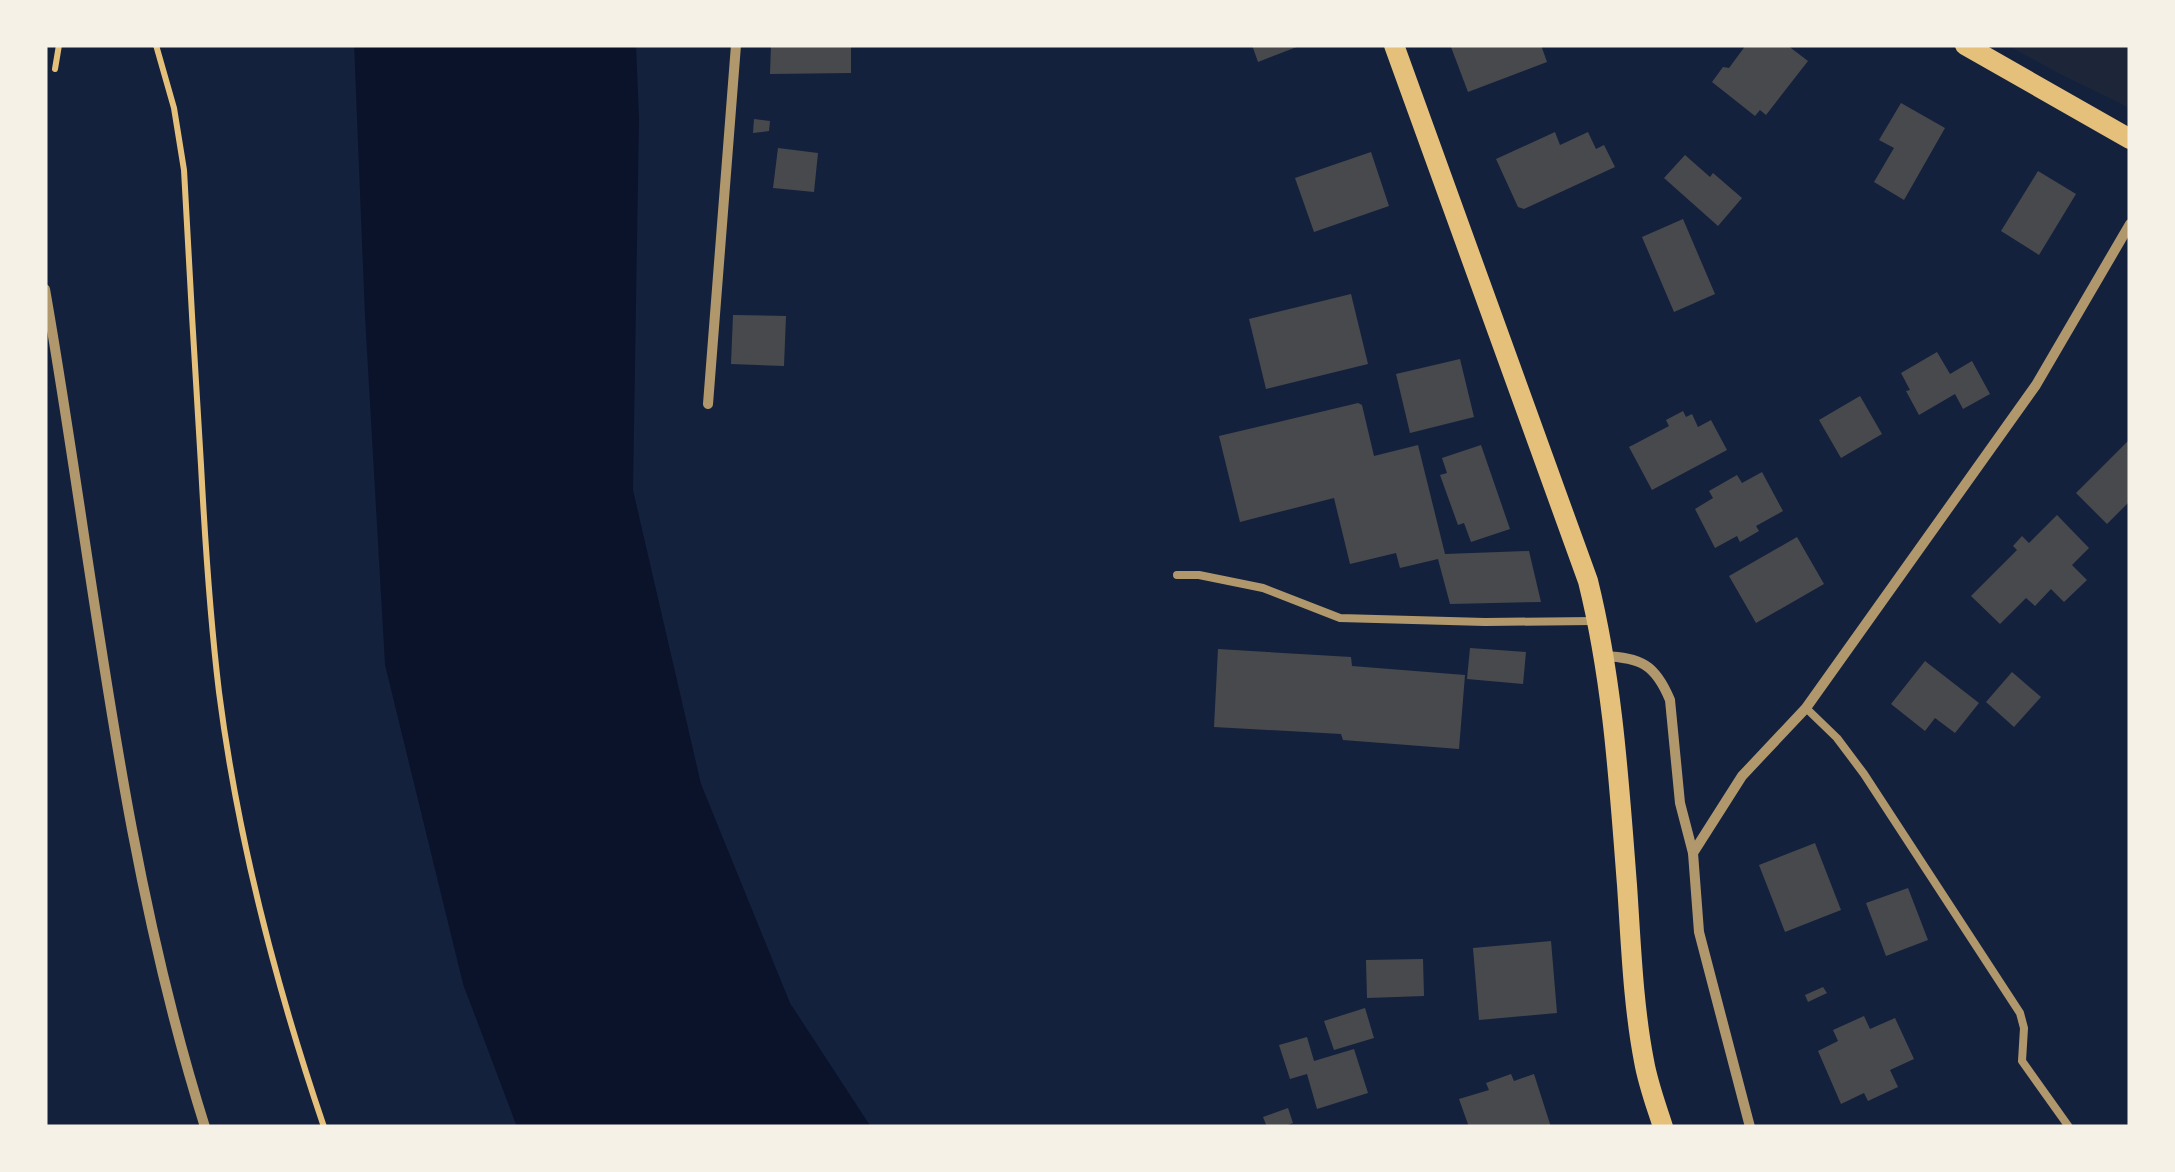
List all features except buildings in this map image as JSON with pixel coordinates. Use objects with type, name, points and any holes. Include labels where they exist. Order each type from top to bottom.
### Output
[{"type":"main road","points":[[1394,45],[1588,582],[1598,620],[1616,736],[1643,1058],[1663,1127]]},
{"type":"main road","points":[[1965,45],[2130,139]]},
{"type":"street","points":[[708,404],[736,45]]},
{"type":"street","points":[[1693,852],[1742,776],[1806,708],[2036,385],[2130,224]]},
{"type":"street","points":[[45,289],[129,817],[180,1048],[205,1127]]},
{"type":"street","points":[[1604,656],[1633,658],[1644,663],[1665,687],[1670,700],[1680,803],[1693,852],[1699,932],[1750,1127]]},
{"type":"lane","points":[[1177,575],[1199,575],[1263,588],[1340,618],[1598,620]]},
{"type":"lane","points":[[1806,708],[1864,774],[2020,1013],[2024,1028],[2022,1062],[2068,1127]]},
{"type":"path","points":[[55,69],[60,45]]},
{"type":"path","points":[[156,45],[174,108],[184,170],[209,598],[220,696],[244,835],[266,930],[294,1038],[324,1127]]},
{"type":"shaded area","points":[[354,45],[636,45],[639,118],[633,490],[701,784],[790,1003],[871,1127],[517,1127],[463,984],[385,665]]},
{"type":"shaded area","points":[[2007,45],[2130,45],[2130,108],[2062,75]]}]
